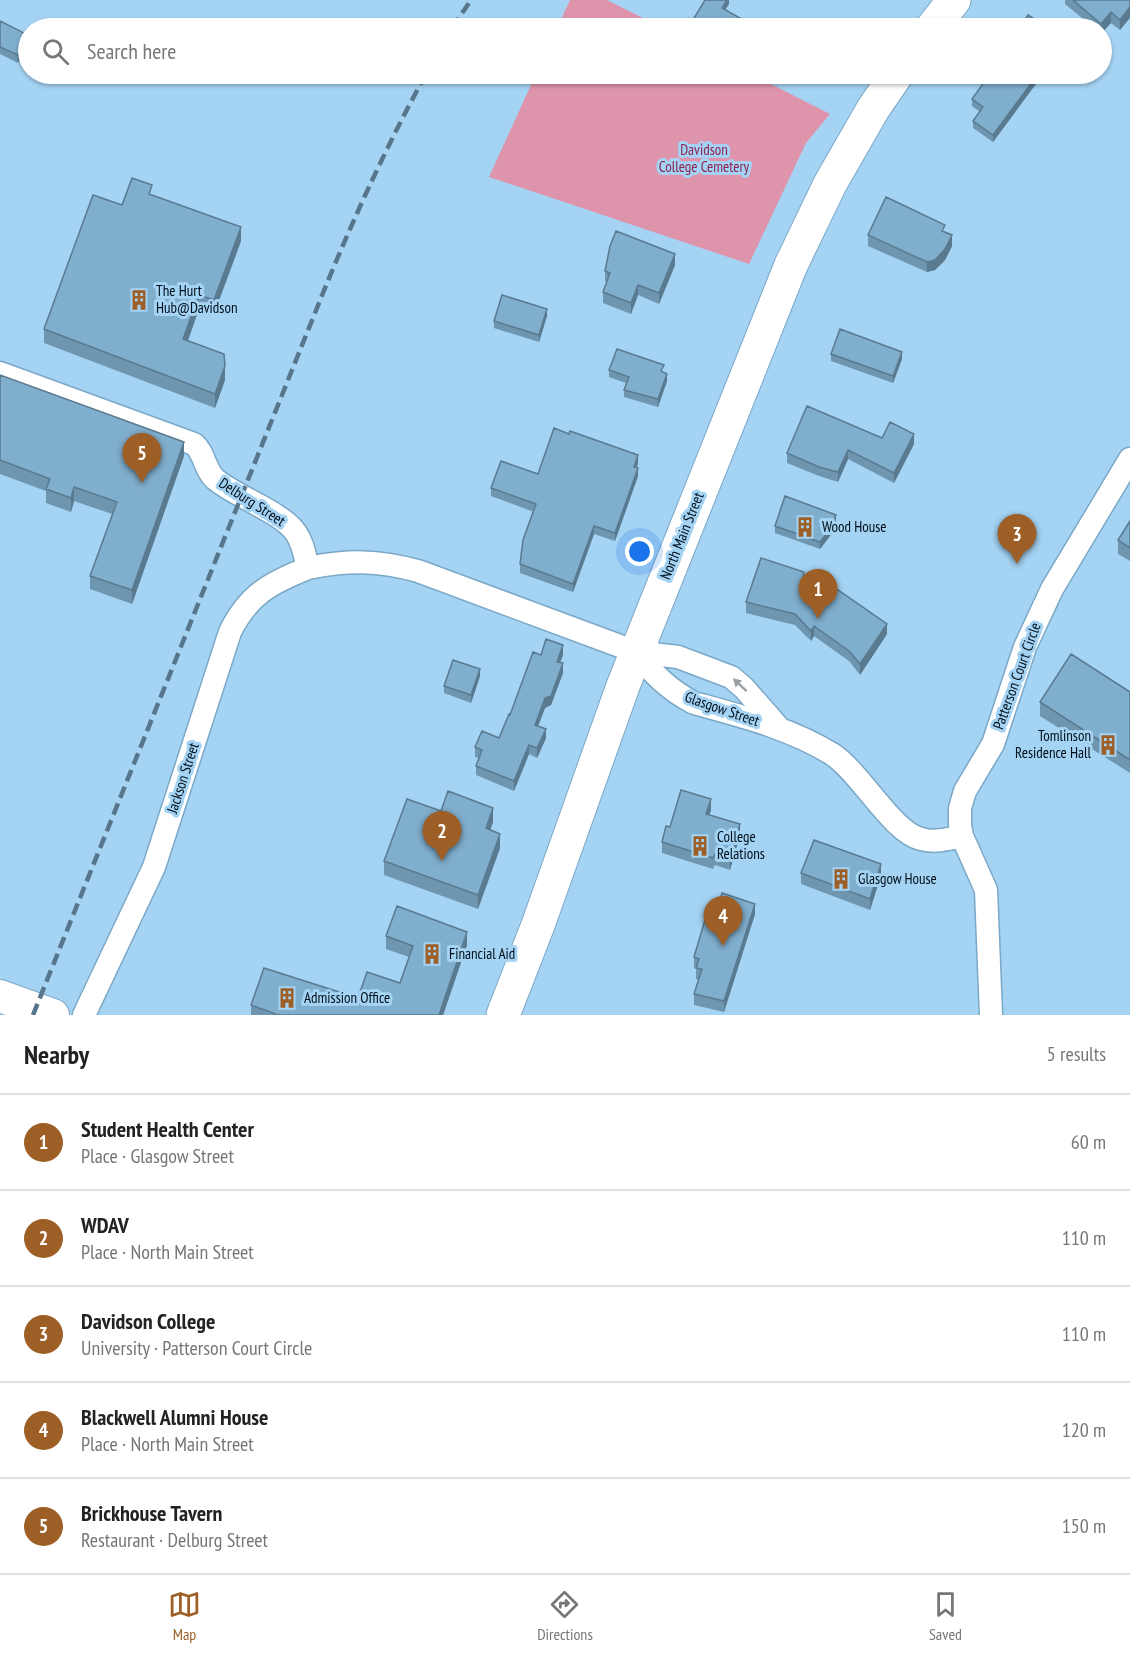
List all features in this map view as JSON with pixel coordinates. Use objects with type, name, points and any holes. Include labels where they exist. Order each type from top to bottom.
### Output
[{"type":"main road","points":[[940,18],[954,0]]},
{"type":"main road","name":"North Main Street","points":[[503,1015],[538,925],[636,652],[791,265],[830,184],[873,109],[890,84]]},
{"type":"main road","points":[[0,996],[53,1015]]},
{"type":"street","name":"Delburg Street","points":[[0,373],[194,444],[200,448],[214,478],[276,516],[296,532],[308,568]]},
{"type":"street","name":"Patterson Court Circle","points":[[962,836],[960,808],[964,790],[993,744],[1025,647],[1052,589],[1130,459]]},
{"type":"street","points":[[308,568],[355,561],[398,566],[636,652]]},
{"type":"street","name":"Jackson Street","points":[[84,1015],[154,867],[230,632],[238,616],[261,591],[284,577],[308,568]]},
{"type":"street","name":"Glasgow Street","points":[[636,652],[678,657],[731,677],[744,688],[779,728]]},
{"type":"street","name":"Glasgow Street","points":[[636,652],[659,680],[694,703],[779,728],[842,761],[907,833],[921,840],[962,836]]},
{"type":"street","points":[[962,836],[982,876],[986,890],[991,1015]]},
{"type":"green space","points":[[570,0],[607,0],[643,18],[562,18]]},
{"type":"green space","name":"Davidson College Cemetery","points":[[531,84],[771,84],[830,114],[806,143],[749,264],[489,177]]},
{"type":"building","points":[[705,0],[727,0],[722,8],[740,18],[694,18]]},
{"type":"building","points":[[1073,0],[1130,0],[1130,7],[1120,20],[1111,12],[1106,18],[1094,18]]},
{"type":"building","points":[[0,21],[18,30],[18,55],[0,47]]},
{"type":"building","points":[[983,84],[1031,84],[993,135],[973,121],[983,107],[972,99]]},
{"type":"building","name":"The Hurt Hub@Davidson","points":[[132,178],[152,185],[149,194],[241,227],[214,300],[199,295],[183,339],[224,354],[225,366],[215,394],[44,329],[93,195],[122,205]]},
{"type":"building","points":[[886,197],[945,225],[942,231],[952,235],[945,249],[935,260],[927,262],[868,235]]},
{"type":"building","points":[[616,231],[675,254],[659,293],[638,285],[631,303],[603,292],[610,273],[605,271],[610,246]]},
{"type":"building","points":[[502,295],[547,309],[539,335],[494,321]]},
{"type":"building","points":[[840,329],[902,352],[893,376],[831,354]]},
{"type":"building","points":[[617,349],[664,365],[661,371],[667,374],[658,399],[624,390],[629,377],[609,370]]},
{"type":"building","points":[[0,375],[184,442],[132,590],[90,576],[117,502],[74,487],[71,498],[46,489],[50,479],[0,460]]},
{"type":"building","points":[[807,406],[882,438],[890,422],[914,434],[894,473],[848,450],[838,472],[819,467],[787,453]]},
{"type":"building","points":[[554,428],[569,434],[570,431],[638,455],[634,467],[638,468],[615,533],[594,526],[573,584],[520,564],[523,540],[536,504],[491,488],[501,461],[538,474]]},
{"type":"building","name":"Wood House","points":[[785,496],[836,515],[830,529],[820,542],[775,526]]},
{"type":"building","points":[[1130,521],[1130,548],[1118,540]]},
{"type":"building","points":[[761,558],[804,572],[803,579],[838,590],[887,624],[860,664],[849,651],[814,626],[811,631],[795,614],[746,602]]},
{"type":"building","points":[[546,639],[563,645],[557,662],[563,663],[551,696],[545,698],[535,725],[546,729],[537,748],[529,745],[514,781],[476,766],[482,750],[475,747],[482,731],[499,738],[533,652],[541,655]]},
{"type":"building","name":"Tomlinson Residence Hall","points":[[1071,654],[1130,692],[1130,760],[1040,702]]},
{"type":"building","points":[[453,660],[480,669],[471,695],[444,686]]},
{"type":"building","name":"College Relations","points":[[681,790],[711,799],[706,814],[740,824],[730,859],[715,854],[713,858],[662,842],[666,826],[670,827]]},
{"type":"building","points":[[448,791],[493,808],[486,828],[500,834],[478,895],[384,861],[407,799],[441,811]]},
{"type":"building","name":"Glasgow House","points":[[814,840],[881,864],[870,899],[801,873]]},
{"type":"building","points":[[722,893],[755,904],[724,1001],[694,994],[702,969],[696,968],[699,959],[694,957],[707,913],[716,914]]},
{"type":"building","points":[[397,906],[467,932],[439,1015],[278,1015],[251,1005],[264,968],[358,998],[367,972],[400,983],[413,946],[386,936]]},
{"type":"railway","points":[[459,18],[471,0]]},
{"type":"railway","points":[[33,1015],[336,261],[385,153],[421,84]]},
{"type":"place","name":"The Hurt Hub@Davidson","points":[[139,300]]},
{"type":"place","name":"Brickhouse Tavern","points":[[142,483]]},
{"type":"place","name":"Wood House","points":[[805,527]]},
{"type":"place","name":"Davidson College","points":[[1017,564]]},
{"type":"place","name":"Student Health Center","points":[[818,619]]},
{"type":"place","name":"Tomlinson Residence Hall","points":[[1108,745]]},
{"type":"place","name":"College Relations","points":[[700,846]]},
{"type":"place","name":"WDAV","points":[[442,861]]},
{"type":"place","name":"Glasgow House","points":[[841,879]]},
{"type":"place","name":"Blackwell Alumni House","points":[[723,946]]},
{"type":"place","name":"Financial Aid","points":[[432,954]]},
{"type":"place","name":"Admission Office","points":[[287,998]]}]
